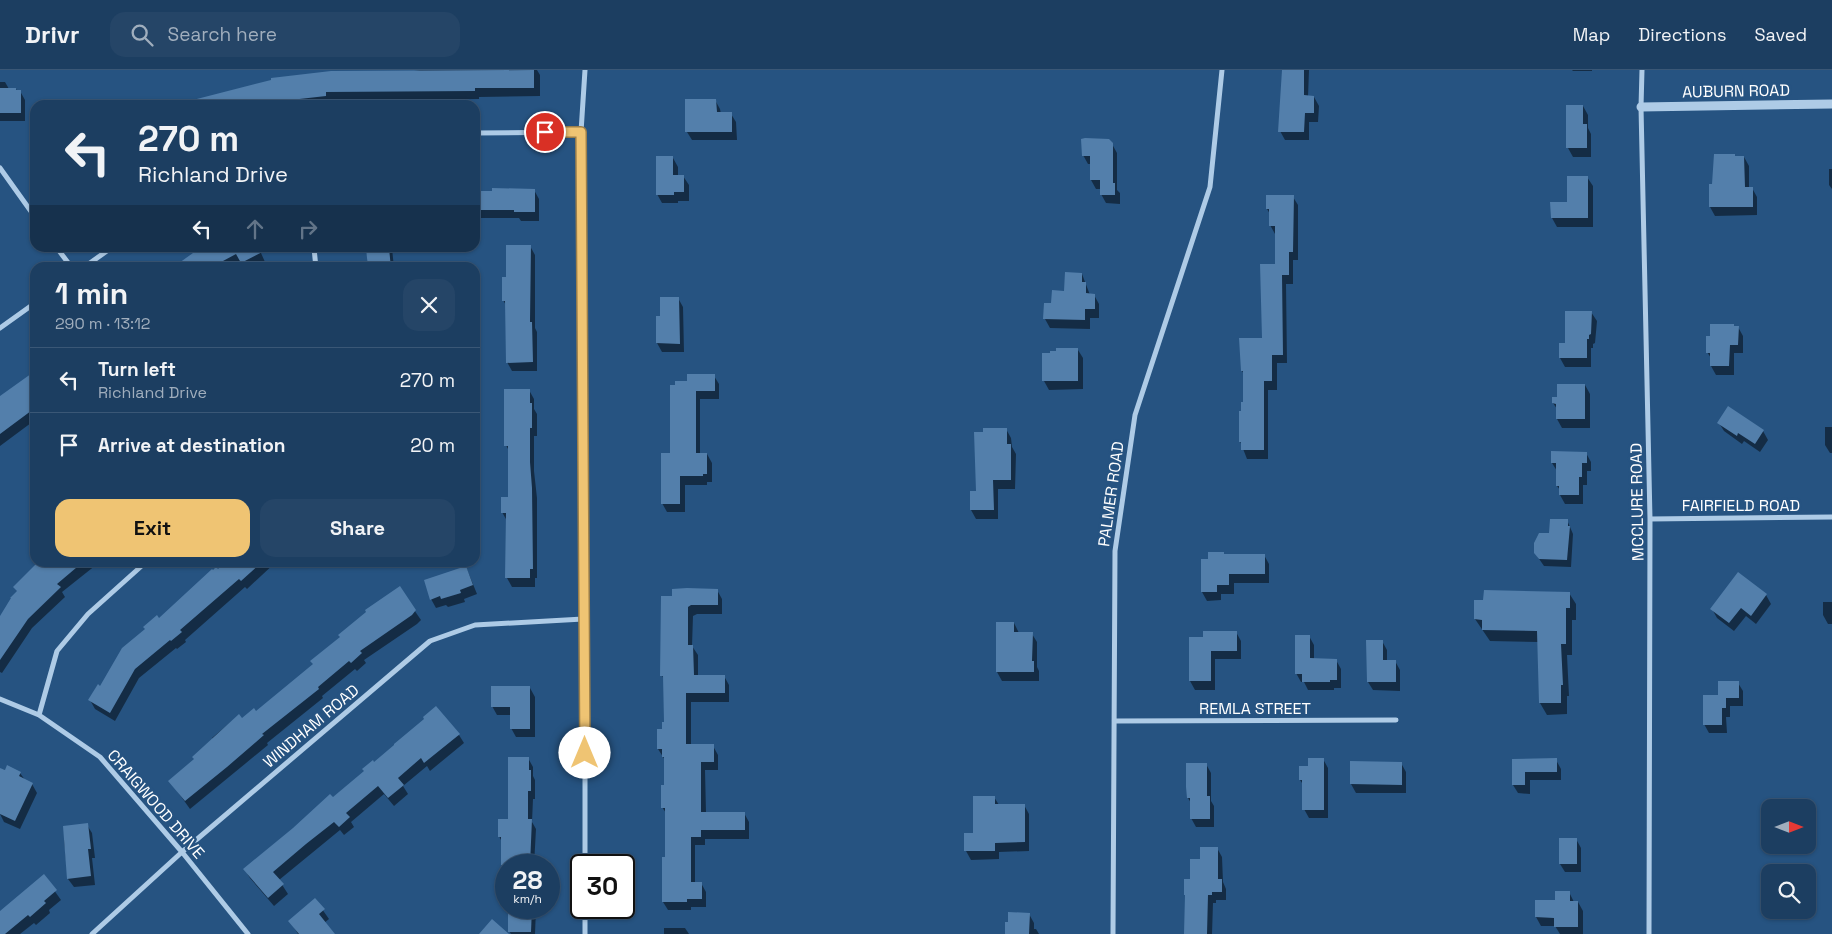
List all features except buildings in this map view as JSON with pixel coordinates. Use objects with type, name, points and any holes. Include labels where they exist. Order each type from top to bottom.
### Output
[{"type":"street","points":[[585,70],[581,132],[585,854]]},
{"type":"street","name":"PALMER ROAD","points":[[1113,934],[1115,552],[1135,415],[1210,187],[1222,70]]},
{"type":"street","name":"MCCLURE ROAD","points":[[1642,70],[1641,107],[1650,519],[1649,934]]},
{"type":"street","name":"AUBURN ROAD","points":[[1641,107],[1832,104]]},
{"type":"street","points":[[480,132],[581,132]]},
{"type":"street","points":[[0,168],[30,210]]},
{"type":"street","points":[[91,262],[105,252]]},
{"type":"street","points":[[0,328],[30,307]]},
{"type":"street","name":"FAIRFIELD ROAD","points":[[1650,519],[1832,517]]},
{"type":"street","points":[[39,714],[57,651],[88,614],[140,567]]},
{"type":"street","name":"WINDHAM ROAD","points":[[92,934],[182,852],[430,642],[475,625],[583,619]]},
{"type":"street","name":"CRAIGWOOD DRIVE","points":[[0,699],[39,714],[100,757],[182,852],[248,934]]},
{"type":"street","name":"REMLA STREET","points":[[1114,721],[1396,720]]},
{"type":"street","points":[[585,919],[585,934]]},
{"type":"route","points":[[545,132],[581,132],[585,753]]}]
